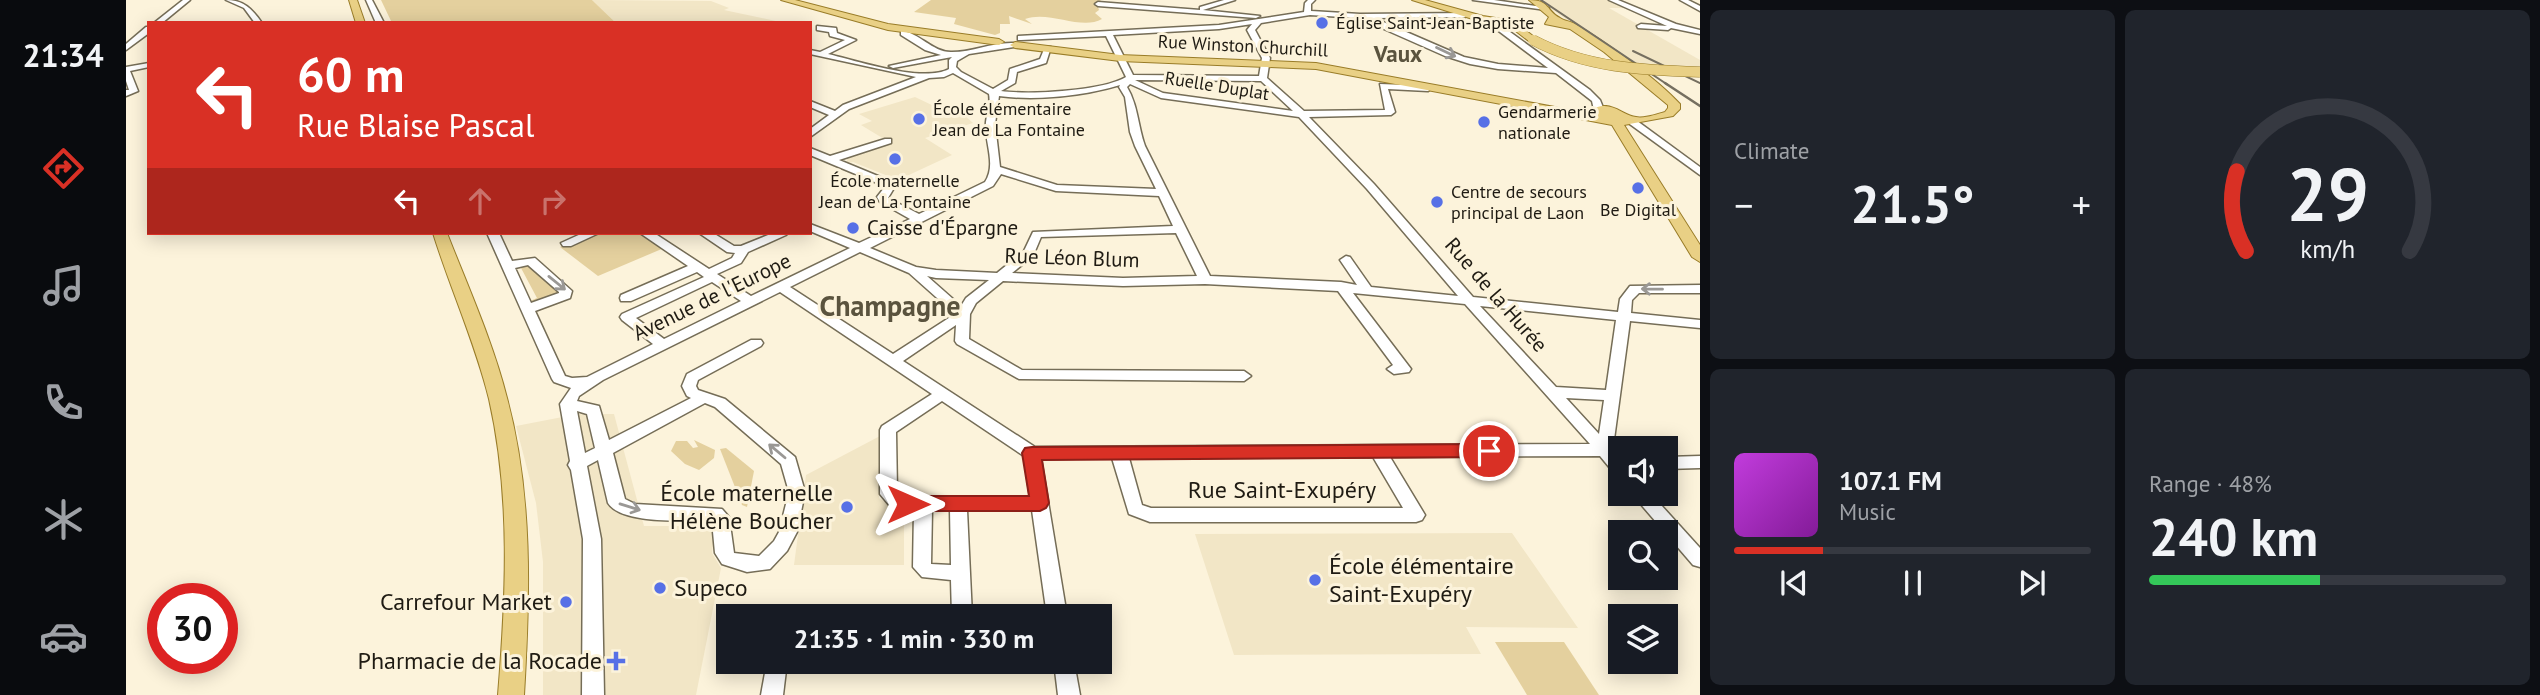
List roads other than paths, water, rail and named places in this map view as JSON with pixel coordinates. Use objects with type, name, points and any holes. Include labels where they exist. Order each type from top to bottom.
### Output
[{"type":"main road","points":[[353,0],[360,21]]},
{"type":"main road","points":[[785,0],[880,25],[986,42],[1012,42]]},
{"type":"main road","points":[[1416,0],[1502,23],[1568,25]]},
{"type":"main road","points":[[1533,0],[1568,25]]},
{"type":"main road","points":[[1544,23],[1553,17],[1546,8]]},
{"type":"main road","points":[[1502,23],[1562,56],[1591,64],[1700,72]]},
{"type":"main road","name":"Rue Winston Churchill","points":[[1012,42],[1120,58],[1265,62],[1342,70],[1559,112],[1599,115],[1624,125],[1672,111],[1674,104],[1670,99],[1584,34],[1568,25]]},
{"type":"main road","name":"Rue Winston Churchill","points":[[1012,42],[1048,49]]},
{"type":"main road","points":[[1599,115],[1624,125],[1700,257]]},
{"type":"main road","points":[[441,235],[495,388],[509,456],[515,552],[511,695]]},
{"type":"street","points":[[160,21],[187,0]]},
{"type":"street","points":[[229,0],[246,7],[257,21]]},
{"type":"street","points":[[369,0],[379,21]]},
{"type":"street","points":[[1195,11],[1232,0]]},
{"type":"street","points":[[1309,13],[1308,3],[1312,0]]},
{"type":"street","points":[[1476,0],[1546,8]]},
{"type":"street","points":[[1612,0],[1682,29]]},
{"type":"street","points":[[1683,0],[1700,9]]},
{"type":"street","points":[[1098,4],[1274,20]]},
{"type":"street","points":[[1012,42],[1108,32],[1258,22],[1309,13],[1360,16],[1465,15]]},
{"type":"street","points":[[1360,16],[1388,24],[1465,60],[1560,71]]},
{"type":"street","points":[[993,105],[1024,96],[1097,89],[1130,78],[1263,79],[1265,62],[1260,44],[1251,30],[1258,22]]},
{"type":"street","points":[[1502,23],[1533,52],[1596,100],[1599,115]]},
{"type":"street","points":[[1641,26],[1700,32]]},
{"type":"street","points":[[820,28],[833,30],[833,34],[852,40],[821,54]]},
{"type":"street","points":[[126,48],[147,31]]},
{"type":"street","points":[[1108,32],[1130,78]]},
{"type":"street","points":[[904,33],[928,48],[952,56]]},
{"type":"street","points":[[906,68],[967,52],[986,42]]},
{"type":"street","points":[[993,93],[1011,83],[1013,71],[1043,61],[1048,49]]},
{"type":"street","points":[[812,52],[868,65],[906,68],[979,85]]},
{"type":"street","points":[[952,56],[953,70],[993,93],[1024,96]]},
{"type":"street","points":[[130,92],[126,70],[147,65]]},
{"type":"street","points":[[812,132],[835,114],[933,76],[948,75],[953,70]]},
{"type":"street","points":[[1130,78],[1123,87],[1129,97],[1135,132],[1205,280]]},
{"type":"street","name":"Ruelle Duplat","points":[[1130,78],[1161,95],[1303,114],[1388,113],[1390,112],[1383,86],[1446,89]]},
{"type":"street","name":"Rue de la Hurée","points":[[1263,79],[1303,114],[1551,392],[1608,448]]},
{"type":"street","points":[[993,93],[990,133],[996,169],[1056,188],[1163,193]]},
{"type":"street","points":[[812,105],[835,114]]},
{"type":"street","points":[[1624,125],[1643,132],[1700,172]]},
{"type":"street","points":[[831,159],[888,141]]},
{"type":"street","points":[[812,152],[886,183],[889,188],[882,197],[884,200],[919,219]]},
{"type":"street","name":"Avenue de l'Europe","points":[[568,404],[573,393],[589,382],[989,184],[995,177],[996,169]]},
{"type":"street","name":"Rue Léon Blum","points":[[812,228],[913,270],[936,274],[1123,282],[1205,280],[1341,286],[1700,324]]},
{"type":"street","points":[[893,361],[963,314],[971,301],[1029,253],[1037,234],[1180,229]]},
{"type":"street","points":[[494,235],[559,379],[571,383],[589,382]]},
{"type":"street","points":[[567,243],[588,235]]},
{"type":"street","points":[[649,235],[751,302]]},
{"type":"street","points":[[708,235],[731,249],[743,250],[777,235]]},
{"type":"street","points":[[626,298],[737,260],[743,250]]},
{"type":"street","points":[[1345,260],[1364,288]]},
{"type":"street","points":[[508,265],[531,261],[566,290],[565,295],[527,309]]},
{"type":"street","points":[[913,270],[963,314]]},
{"type":"street","points":[[663,345],[627,317],[706,272]]},
{"type":"street","points":[[1341,286],[1404,369],[1394,369]]},
{"type":"street","points":[[781,287],[1032,453],[1608,453]]},
{"type":"street","points":[[1613,436],[1613,395],[1626,299],[1635,289],[1700,289]]},
{"type":"street","points":[[963,314],[962,341],[1019,374],[1244,376]]},
{"type":"street","points":[[593,695],[592,539],[576,465],[568,404],[594,410],[617,503],[633,511],[716,514],[720,517],[724,553],[728,559],[747,564],[763,564],[781,546],[788,532],[797,492],[789,461],[720,403],[692,393],[689,386],[692,377],[756,343]]},
{"type":"street","points":[[1551,392],[1613,395]]},
{"type":"street","points":[[943,394],[891,427],[887,435],[889,494],[895,501],[923,504],[1040,503]]},
{"type":"street","points":[[576,465],[703,397]]},
{"type":"street","name":"Rue Saint-Exupéry","points":[[1119,453],[1135,509],[1150,515],[1416,514],[1378,452]]},
{"type":"street","points":[[1032,453],[1055,604]]},
{"type":"street","points":[[1678,463],[1700,462]]},
{"type":"street","points":[[958,503],[961,604]]},
{"type":"street","points":[[923,504],[922,567],[929,572],[960,573]]},
{"type":"street","points":[[1652,506],[1700,560]]},
{"type":"street","points":[[772,695],[775,674]]},
{"type":"street","points":[[1066,674],[1069,695]]},
{"type":"railway","points":[[1541,0],[1666,83]]},
{"type":"railway","points":[[1633,51],[1700,83]]},
{"type":"railway","points":[[1666,83],[1700,106]]},
{"type":"place","name":"Église Saint-Jean-Baptiste","points":[[1322,23]]},
{"type":"place","name":"École élémentaire Jean de La Fontaine","points":[[919,119]]},
{"type":"place","name":"Gendarmerie nationale","points":[[1484,122]]},
{"type":"place","name":"École maternelle Jean de La Fontaine","points":[[895,159]]},
{"type":"place","name":"Be Digital","points":[[1638,188]]},
{"type":"place","name":"Centre de secours principal de Laon","points":[[1437,202]]},
{"type":"place","name":"Caisse d'Épargne","points":[[853,228]]},
{"type":"place","name":"École maternelle Hélène Boucher","points":[[847,507]]},
{"type":"place","name":"École élémentaire Saint-Exupéry","points":[[1315,580]]},
{"type":"place","name":"Supeco","points":[[660,588]]},
{"type":"place","name":"Carrefour Market","points":[[566,602]]},
{"type":"place","name":"Pharmacie de la Rocade","points":[[616,661]]},
{"type":"district","name":"Vaux","points":[[1398,54]]},
{"type":"district","name":"Champagne","points":[[890,306]]}]
